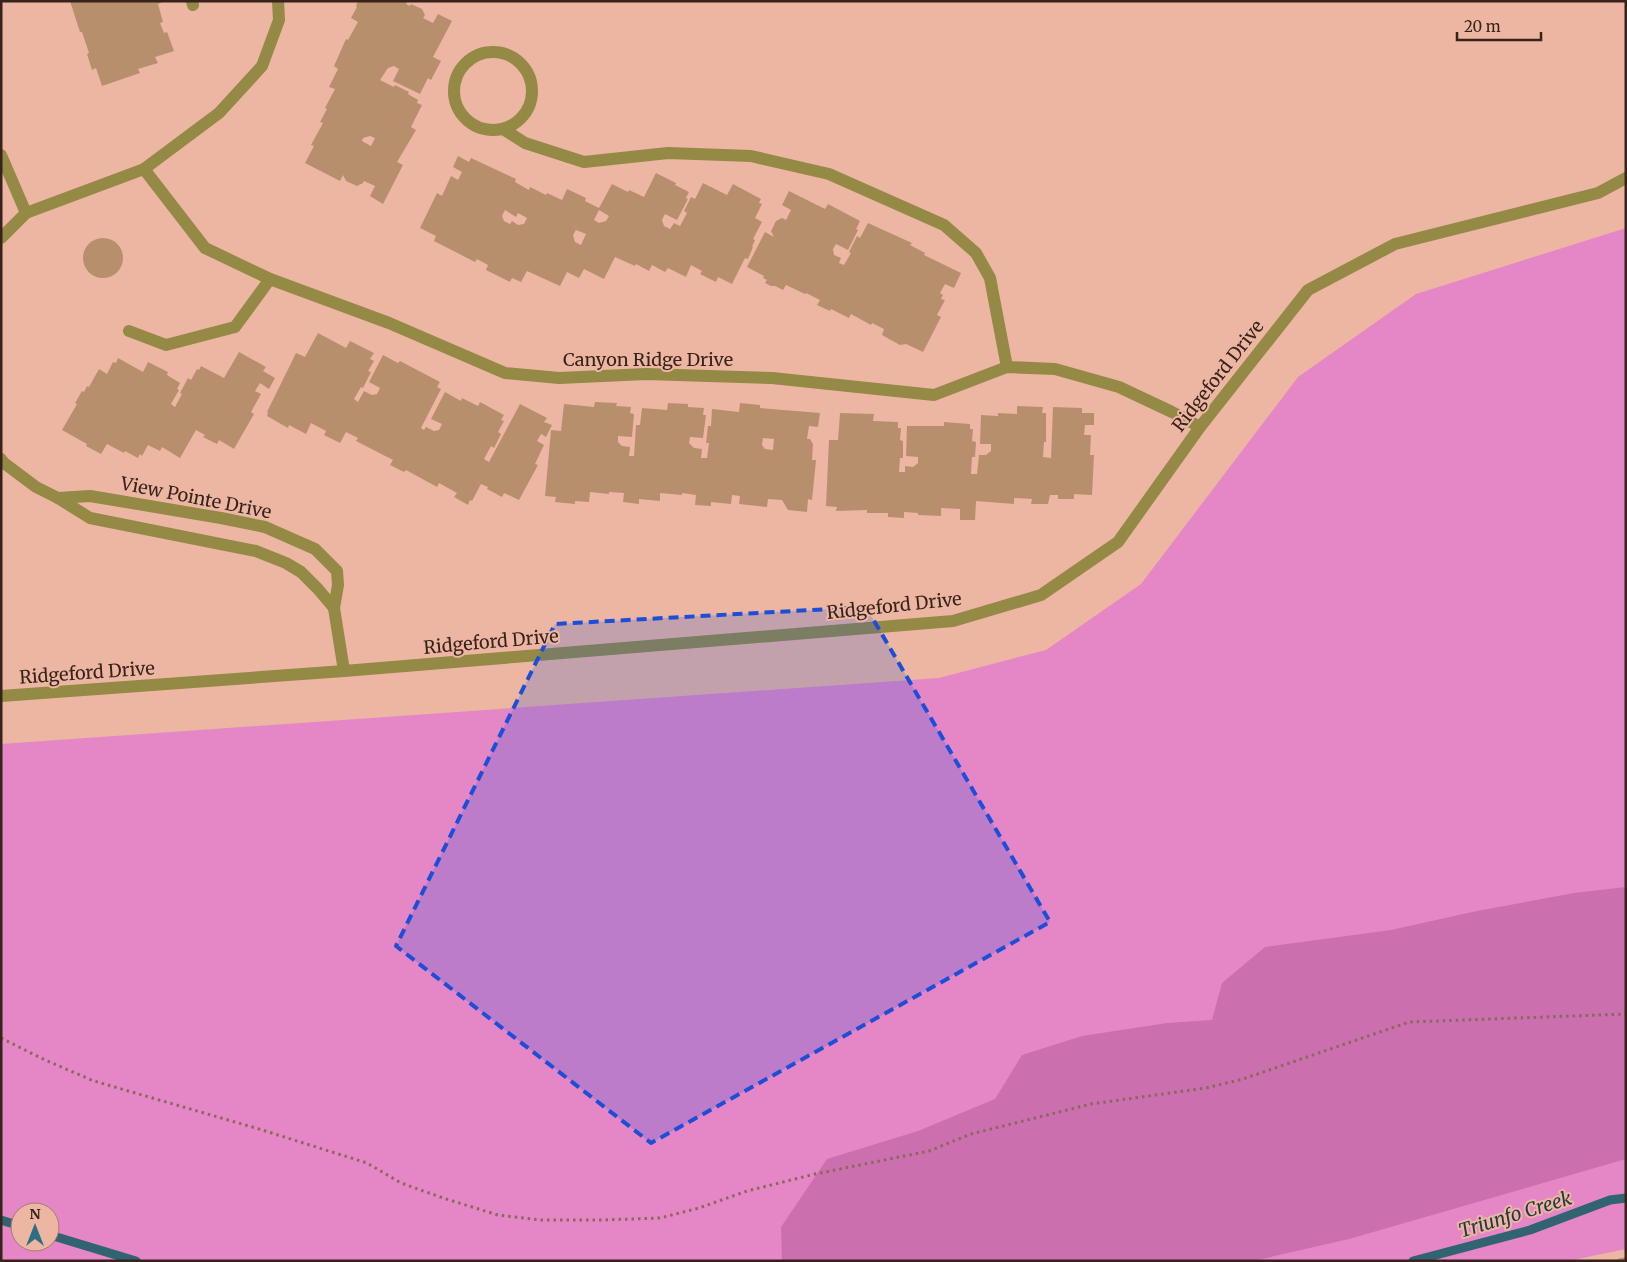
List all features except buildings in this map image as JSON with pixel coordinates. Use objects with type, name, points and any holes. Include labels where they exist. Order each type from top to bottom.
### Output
[{"type":"street","points":[[1,238],[26,213],[144,168],[219,113],[262,66],[279,20],[278,1]]},
{"type":"street","points":[[503,129],[515,123],[525,114],[530,102],[532,89],[529,77],[522,66],[512,57],[499,53],[486,53],[474,58],[464,66],[457,76],[454,88],[455,100],[460,112],[478,128],[503,129],[525,143],[584,162],[668,153],[751,156],[829,174],[944,225],[976,253],[990,278],[1007,367]]},
{"type":"street","points":[[1,155],[26,213]]},
{"type":"street","name":"Canyon Ridge Drive","points":[[144,168],[205,248],[270,279],[389,323],[504,373],[559,378],[646,374],[772,378],[934,395],[1007,367],[1055,369],[1119,387],[1200,427]]},
{"type":"street","name":"Ridgeford Drive","points":[[1,696],[344,672],[953,621],[1041,595],[1118,542],[1200,427],[1308,290],[1395,244],[1598,193],[1626,178]]},
{"type":"street","points":[[129,331],[166,345],[235,328],[270,279]]},
{"type":"street","points":[[1,459],[36,487],[90,518],[256,551],[286,563],[301,572],[334,608]]},
{"type":"street","name":"View Pointe Drive","points":[[58,498],[90,496],[221,518],[265,527],[315,549],[337,571],[338,585],[334,608],[344,672]]},
{"type":"path","points":[[1,1038],[45,1060],[94,1081],[367,1163],[401,1183],[498,1216],[541,1220],[603,1220],[660,1218],[700,1208],[747,1191],[815,1174],[929,1151],[971,1134],[1091,1104],[1206,1088],[1243,1079],[1409,1022],[1626,1014]]},
{"type":"highlighted area","points":[[866,607],[1050,922],[651,1143],[396,946],[555,624]]},
{"type":"shaded area","points":[[1626,228],[1626,1249],[1568,1261],[1,1261],[1,744],[939,678],[1046,650],[1141,584],[1298,377],[1416,294]]},
{"type":"shaded area","points":[[1626,887],[1626,1159],[1349,1239],[1253,1261],[782,1261],[781,1227],[827,1159],[918,1131],[995,1099],[1022,1055],[1082,1036],[1167,1023],[1212,1020],[1222,983],[1265,947],[1391,930],[1477,911],[1574,893]]},
{"type":"waterway","name":"Triunfo Creek","points":[[1413,1261],[1530,1230],[1610,1200],[1626,1198]]},
{"type":"waterway","name":"Triunfo Creek","points":[[1,1220],[10,1223]]},
{"type":"waterway","name":"Triunfo Creek","points":[[60,1238],[136,1261]]}]
